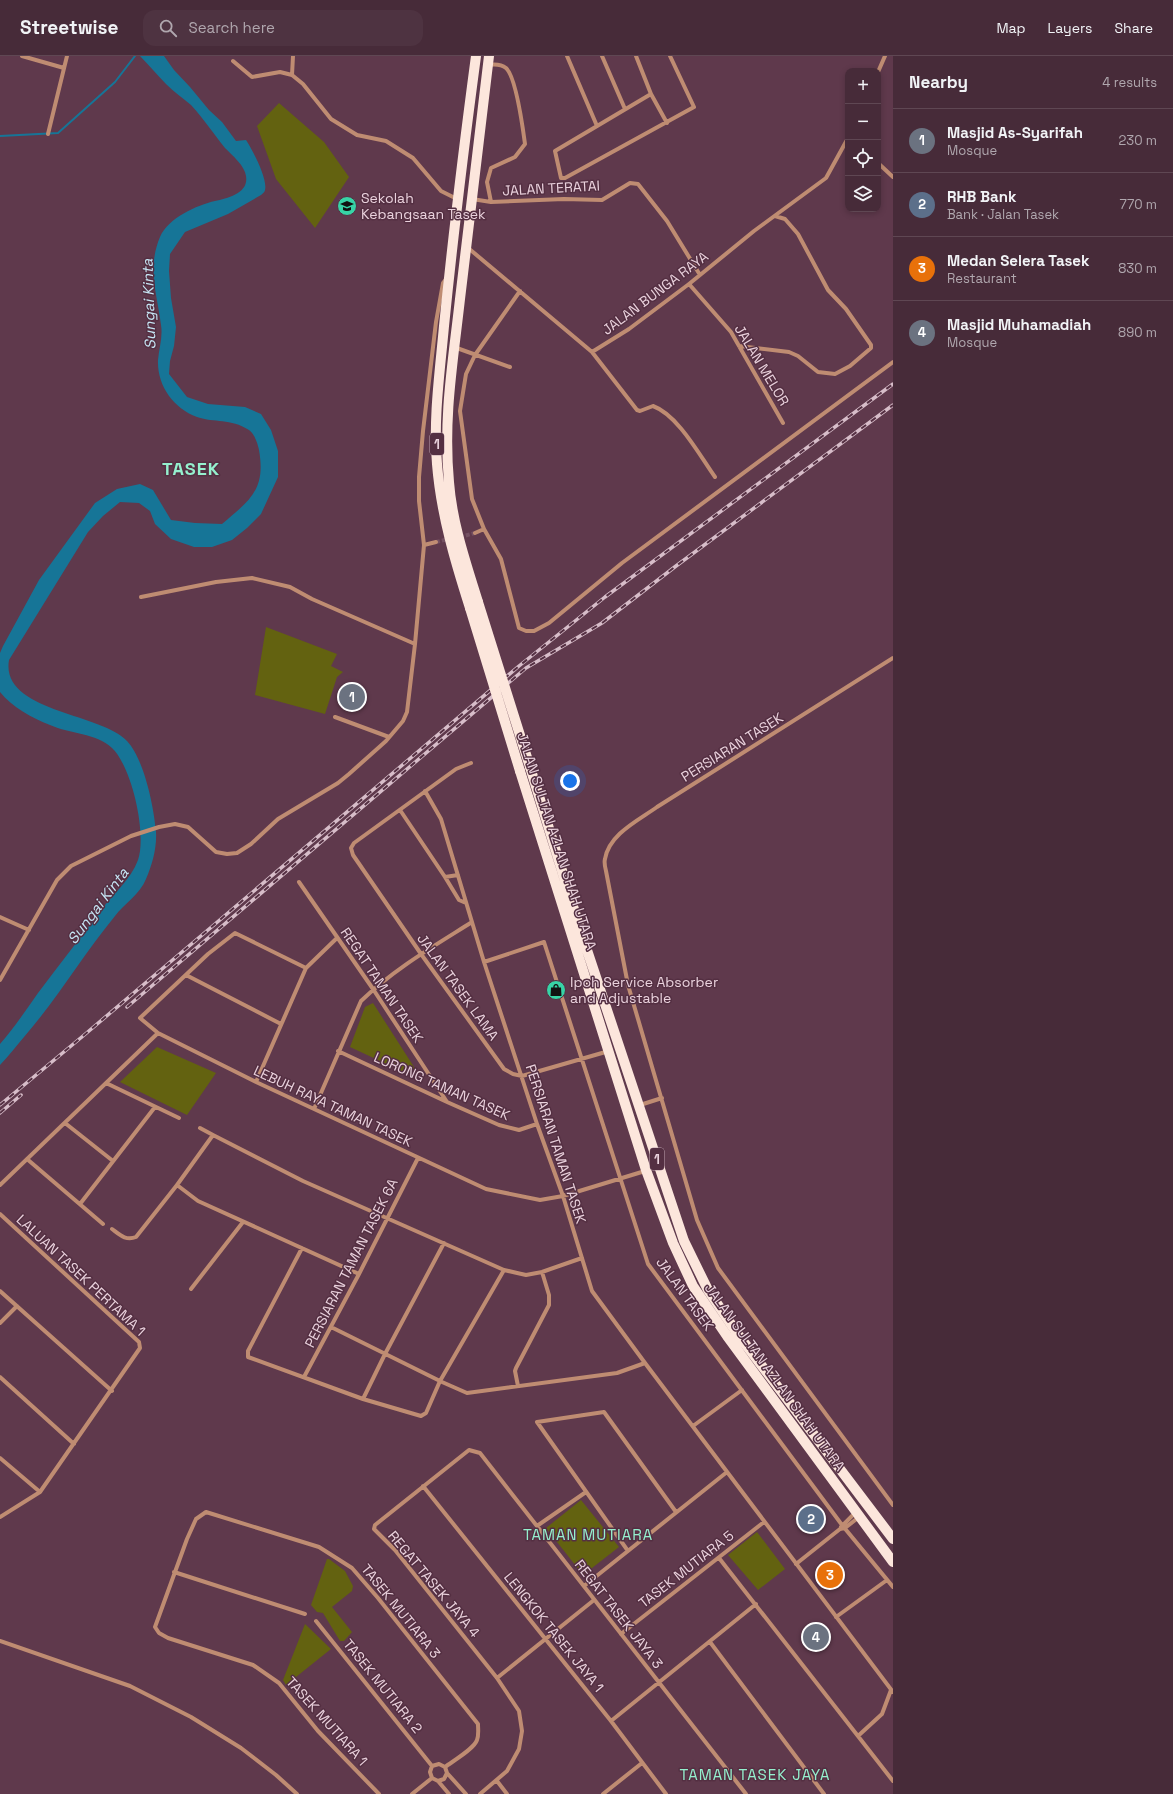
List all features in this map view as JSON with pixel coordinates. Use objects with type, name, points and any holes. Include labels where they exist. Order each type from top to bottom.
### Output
[{"type":"main road","name":"JALAN SULTAN AZLAN SHAH UTARA","points":[[476,56],[457,199],[437,423],[437,464],[443,510],[450,543],[470,608],[581,932],[684,1241],[708,1290],[736,1333],[893,1539]]},
{"type":"main road","name":"JALAN SULTAN AZLAN SHAH UTARA","points":[[489,60],[447,403],[446,445],[449,484],[455,522],[525,769],[609,1050],[646,1170],[673,1243],[693,1286],[727,1336],[893,1562]]},
{"type":"main road","points":[[848,1479],[847,1484],[861,1506],[858,1514],[870,1515],[880,1522]]},
{"type":"street","points":[[22,56],[64,68]]},
{"type":"street","points":[[48,134],[67,56]]},
{"type":"street","points":[[292,75],[293,56]]},
{"type":"street","points":[[567,56],[598,126]]},
{"type":"street","points":[[602,56],[625,109]]},
{"type":"street","points":[[636,56],[651,94],[667,123]]},
{"type":"street","points":[[651,94],[555,151],[561,178],[565,178],[694,107],[670,56]]},
{"type":"street","points":[[880,68],[885,56]]},
{"type":"street","points":[[489,60],[506,68],[512,80],[522,119],[525,144],[515,157],[491,168],[487,182],[491,202]]},
{"type":"street","points":[[232,61],[252,77],[280,72],[292,75],[303,84],[331,118],[357,135],[386,141],[413,158],[441,191],[457,199]]},
{"type":"street","name":"JALAN BUNGA RAYA","points":[[592,352],[630,329],[689,284],[754,230],[826,178],[847,140]]},
{"type":"street","points":[[881,165],[893,177]]},
{"type":"street","name":"JALAN TERATAI","points":[[471,199],[491,202],[564,199],[602,200],[630,183],[638,184],[667,221],[700,275]]},
{"type":"street","points":[[739,346],[789,352],[798,356],[818,372],[835,374],[850,366],[871,348],[871,345],[846,309],[828,290],[798,234],[785,219],[775,216]]},
{"type":"street","points":[[466,246],[592,352],[637,410],[640,411],[653,406],[661,409],[680,429],[715,477]]},
{"type":"street","points":[[1,978],[57,880],[71,866],[131,836],[158,827],[181,824],[196,833],[216,852],[227,854],[237,853],[251,844],[278,819],[338,783],[389,737],[403,721],[407,712],[416,644],[424,545],[419,501],[419,477],[436,317],[442,283],[449,276]]},
{"type":"street","name":"JALAN MELOR","points":[[689,284],[731,332],[783,423]]},
{"type":"street","points":[[520,291],[475,355],[466,374],[460,411],[472,499],[484,529],[501,559],[519,628],[526,631],[534,631],[548,623],[622,563],[893,362]]},
{"type":"street","points":[[436,317],[444,332]]},
{"type":"street","points":[[454,347],[486,360],[505,364],[510,367]]},
{"type":"street","points":[[475,533],[484,529]]},
{"type":"street","points":[[424,545],[436,542]]},
{"type":"street","points":[[141,597],[216,582],[252,578],[290,587],[312,599],[416,644]]},
{"type":"street","name":"PERSIARAN TASEK","points":[[662,1098],[628,985],[606,871],[605,859],[614,841],[621,833],[657,807],[893,658]]},
{"type":"street","points":[[335,717],[389,737]]},
{"type":"street","points":[[466,903],[459,900],[400,810],[456,769],[471,763]]},
{"type":"street","name":"PERSIARAN TAMAN TASEK","points":[[425,791],[441,819],[484,962],[537,1124],[564,1196],[592,1290],[692,1426],[892,1691]]},
{"type":"street","name":"JALAN TASEK LAMA","points":[[400,810],[354,843],[351,848],[353,855],[420,954],[504,1069],[513,1074],[522,1076]]},
{"type":"street","points":[[445,877],[458,875]]},
{"type":"street","name":"REGAT TAMAN TASEK","points":[[299,882],[373,989],[447,1102]]},
{"type":"street","points":[[0,917],[29,930]]},
{"type":"street","points":[[314,1109],[361,1001],[373,989],[420,954],[472,922]]},
{"type":"street","name":"LEBUH RAYA TAMAN TASEK","points":[[306,968],[235,934],[208,954],[140,1018],[158,1033],[256,1082],[486,1189],[536,1200],[564,1196],[646,1170]]},
{"type":"street","points":[[256,1082],[306,968],[337,938]]},
{"type":"street","name":"JALAN TASEK","points":[[484,962],[544,942],[648,1264],[843,1526],[893,1587]]},
{"type":"street","points":[[186,975],[281,1024]]},
{"type":"street","points":[[0,1185],[158,1033]]},
{"type":"street","points":[[522,1076],[609,1050]]},
{"type":"street","name":"LORONG TAMAN TASEK","points":[[338,1051],[447,1102],[512,1129],[524,1129],[537,1124]]},
{"type":"street","points":[[106,1083],[155,1108],[179,1118]]},
{"type":"street","points":[[639,1105],[662,1098],[697,1220],[718,1268],[893,1505]]},
{"type":"street","points":[[80,1204],[155,1108]]},
{"type":"street","points":[[65,1123],[114,1161]]},
{"type":"street","points":[[200,1128],[283,1171],[504,1270],[526,1275],[542,1272],[582,1258]]},
{"type":"street","points":[[112,1228],[125,1238],[131,1239],[136,1237],[214,1135]]},
{"type":"street","name":"PERSIARAN TAMAN TASEK 6A","points":[[304,1377],[359,1274],[418,1158]]},
{"type":"street","points":[[27,1159],[104,1224]]},
{"type":"street","points":[[177,1185],[198,1201],[359,1274]]},
{"type":"street","name":"LALUAN TASEK PERTAMA 1","points":[[0,1214],[139,1342],[140,1348],[112,1391],[40,1492],[0,1517]]},
{"type":"street","points":[[191,1289],[243,1222]]},
{"type":"street","points":[[363,1398],[444,1243]]},
{"type":"street","points":[[302,1248],[248,1351],[248,1357],[363,1398],[423,1416],[426,1413],[440,1381],[504,1270]]},
{"type":"street","points":[[518,1386],[515,1371],[516,1368],[549,1305],[549,1295],[542,1272]]},
{"type":"street","points":[[0,1290],[112,1391]]},
{"type":"street","points":[[0,1323],[17,1306]]},
{"type":"street","points":[[331,1327],[440,1381],[468,1393],[618,1373],[645,1363]]},
{"type":"street","points":[[0,1376],[74,1444]]},
{"type":"street","points":[[692,1426],[742,1390]]},
{"type":"street","points":[[628,1551],[537,1422],[604,1412],[676,1512]]},
{"type":"street","name":"REGAT TASEK JAYA 4","points":[[473,1450],[469,1450],[423,1486],[375,1525],[374,1529],[395,1550],[497,1678]]},
{"type":"street","name":"REGAT TASEK JAYA 3","points":[[473,1450],[480,1453],[746,1794]]},
{"type":"street","points":[[0,1458],[40,1492]]},
{"type":"street","points":[[584,1586],[727,1472]]},
{"type":"street","name":"LENGKOK TASEK JAYA 1","points":[[423,1486],[611,1721],[666,1794]]},
{"type":"street","points":[[536,1526],[586,1492]]},
{"type":"street","name":"TASEK MUTIARA 3","points":[[174,1572],[196,1519],[206,1512],[319,1548],[352,1568],[378,1598],[478,1724],[479,1731],[477,1741],[473,1746],[445,1767]]},
{"type":"street","points":[[796,1564],[858,1514]]},
{"type":"street","name":"TASEK MUTIARA 5","points":[[621,1634],[764,1522]]},
{"type":"street","points":[[719,1558],[893,1781]]},
{"type":"street","points":[[174,1572],[306,1614]]},
{"type":"street","name":"TASEK MUTIARA 1","points":[[174,1572],[156,1622],[155,1627],[159,1632],[168,1638],[252,1665],[278,1683],[318,1731],[379,1794]]},
{"type":"street","points":[[836,1617],[887,1580]]},
{"type":"street","points":[[480,1794],[507,1771],[519,1749],[522,1731],[519,1711],[497,1678],[594,1600]]},
{"type":"street","points":[[611,1721],[756,1604]]},
{"type":"street","name":"TASEK MUTIARA 2","points":[[316,1621],[432,1766]]},
{"type":"street","points":[[0,1641],[130,1686],[191,1717],[241,1748],[276,1775],[296,1794]]},
{"type":"street","points":[[710,1642],[824,1794]]},
{"type":"street","points":[[858,1736],[882,1714],[892,1691]]},
{"type":"street","points":[[602,1794],[642,1763]]},
{"type":"street","points":[[449,1794],[438,1781],[432,1778],[430,1772],[432,1766],[439,1764],[445,1767],[447,1773],[466,1794]]},
{"type":"street","points":[[438,1781],[444,1779],[447,1773]]},
{"type":"street","points":[[412,1794],[432,1778]]},
{"type":"street","points":[[497,1781],[507,1794]]},
{"type":"shaded area","points":[[279,103],[324,142],[349,177],[315,228],[276,179],[257,126]]},
{"type":"shaded area","points":[[266,627],[337,654],[331,666],[343,672],[337,677],[325,714],[255,695]]},
{"type":"shaded area","points":[[373,1003],[423,1081],[350,1047],[365,1007]]},
{"type":"shaded area","points":[[157,1047],[216,1073],[187,1115],[120,1082]]},
{"type":"shaded area","points":[[581,1500],[619,1547],[583,1575],[546,1528]]},
{"type":"shaded area","points":[[757,1532],[785,1569],[758,1590],[728,1555]]},
{"type":"shaded area","points":[[327,1559],[345,1571],[353,1586],[352,1591],[332,1607],[352,1632],[344,1641],[340,1641],[323,1613],[317,1612],[311,1605]]},
{"type":"shaded area","points":[[305,1624],[331,1649],[286,1685],[283,1680]]},
{"type":"water","name":"Sungai Kinta","points":[[140,56],[164,56],[174,70],[209,110],[222,122],[236,141],[246,140],[262,172],[265,191],[261,195],[228,214],[185,232],[170,254],[169,271],[171,298],[176,327],[169,374],[187,397],[208,404],[245,407],[261,414],[271,430],[278,451],[278,477],[261,514],[232,540],[212,547],[194,547],[171,539],[155,524],[150,511],[139,503],[120,502],[103,516],[88,532],[9,660],[10,677],[20,691],[55,710],[97,724],[114,732],[127,741],[138,759],[147,784],[155,822],[156,838],[154,856],[146,879],[140,889],[115,916],[48,1008],[0,1065],[0,1044],[135,867],[140,849],[141,834],[136,801],[126,770],[112,748],[98,739],[58,728],[36,719],[16,707],[0,692],[0,653],[3,646],[39,580],[95,503],[117,489],[140,484],[153,490],[171,520],[222,524],[248,501],[258,485],[260,475],[261,464],[258,448],[256,439],[251,431],[242,426],[229,422],[204,419],[188,413],[174,402],[160,378],[158,360],[161,329],[154,281],[154,259],[160,237],[169,224],[184,213],[241,191],[246,182],[246,176],[241,165],[225,148],[191,105],[172,90]]},
{"type":"waterway","points":[[0,136],[58,133],[115,82],[135,56]]},
{"type":"tunnel","points":[[460,537],[475,533]]},
{"type":"tunnel","points":[[436,542],[449,539]]},
{"type":"railway","points":[[0,1105],[519,666],[605,597],[893,384]]},
{"type":"railway","points":[[127,1007],[526,668],[602,623],[676,566],[893,405]]},
{"type":"railway","points":[[0,1113],[21,1095]]},
{"type":"place","name":"Sekolah Kebangsaan Tasek","points":[[347,206]]},
{"type":"place","name":"Masjid As-Syarifah","points":[[352,697]]},
{"type":"place","name":"Ipoh Service Absorber and Adjustable","points":[[556,990]]},
{"type":"place","name":"RHB Bank","points":[[811,1519]]},
{"type":"place","name":"Medan Selera Tasek","points":[[830,1575]]},
{"type":"place","name":"Masjid Muhamadiah","points":[[816,1637]]},
{"type":"district","name":"TASEK","points":[[191,469]]},
{"type":"district","name":"TAMAN MUTIARA","points":[[588,1535]]},
{"type":"district","name":"TAMAN TASEK JAYA","points":[[755,1775]]}]
